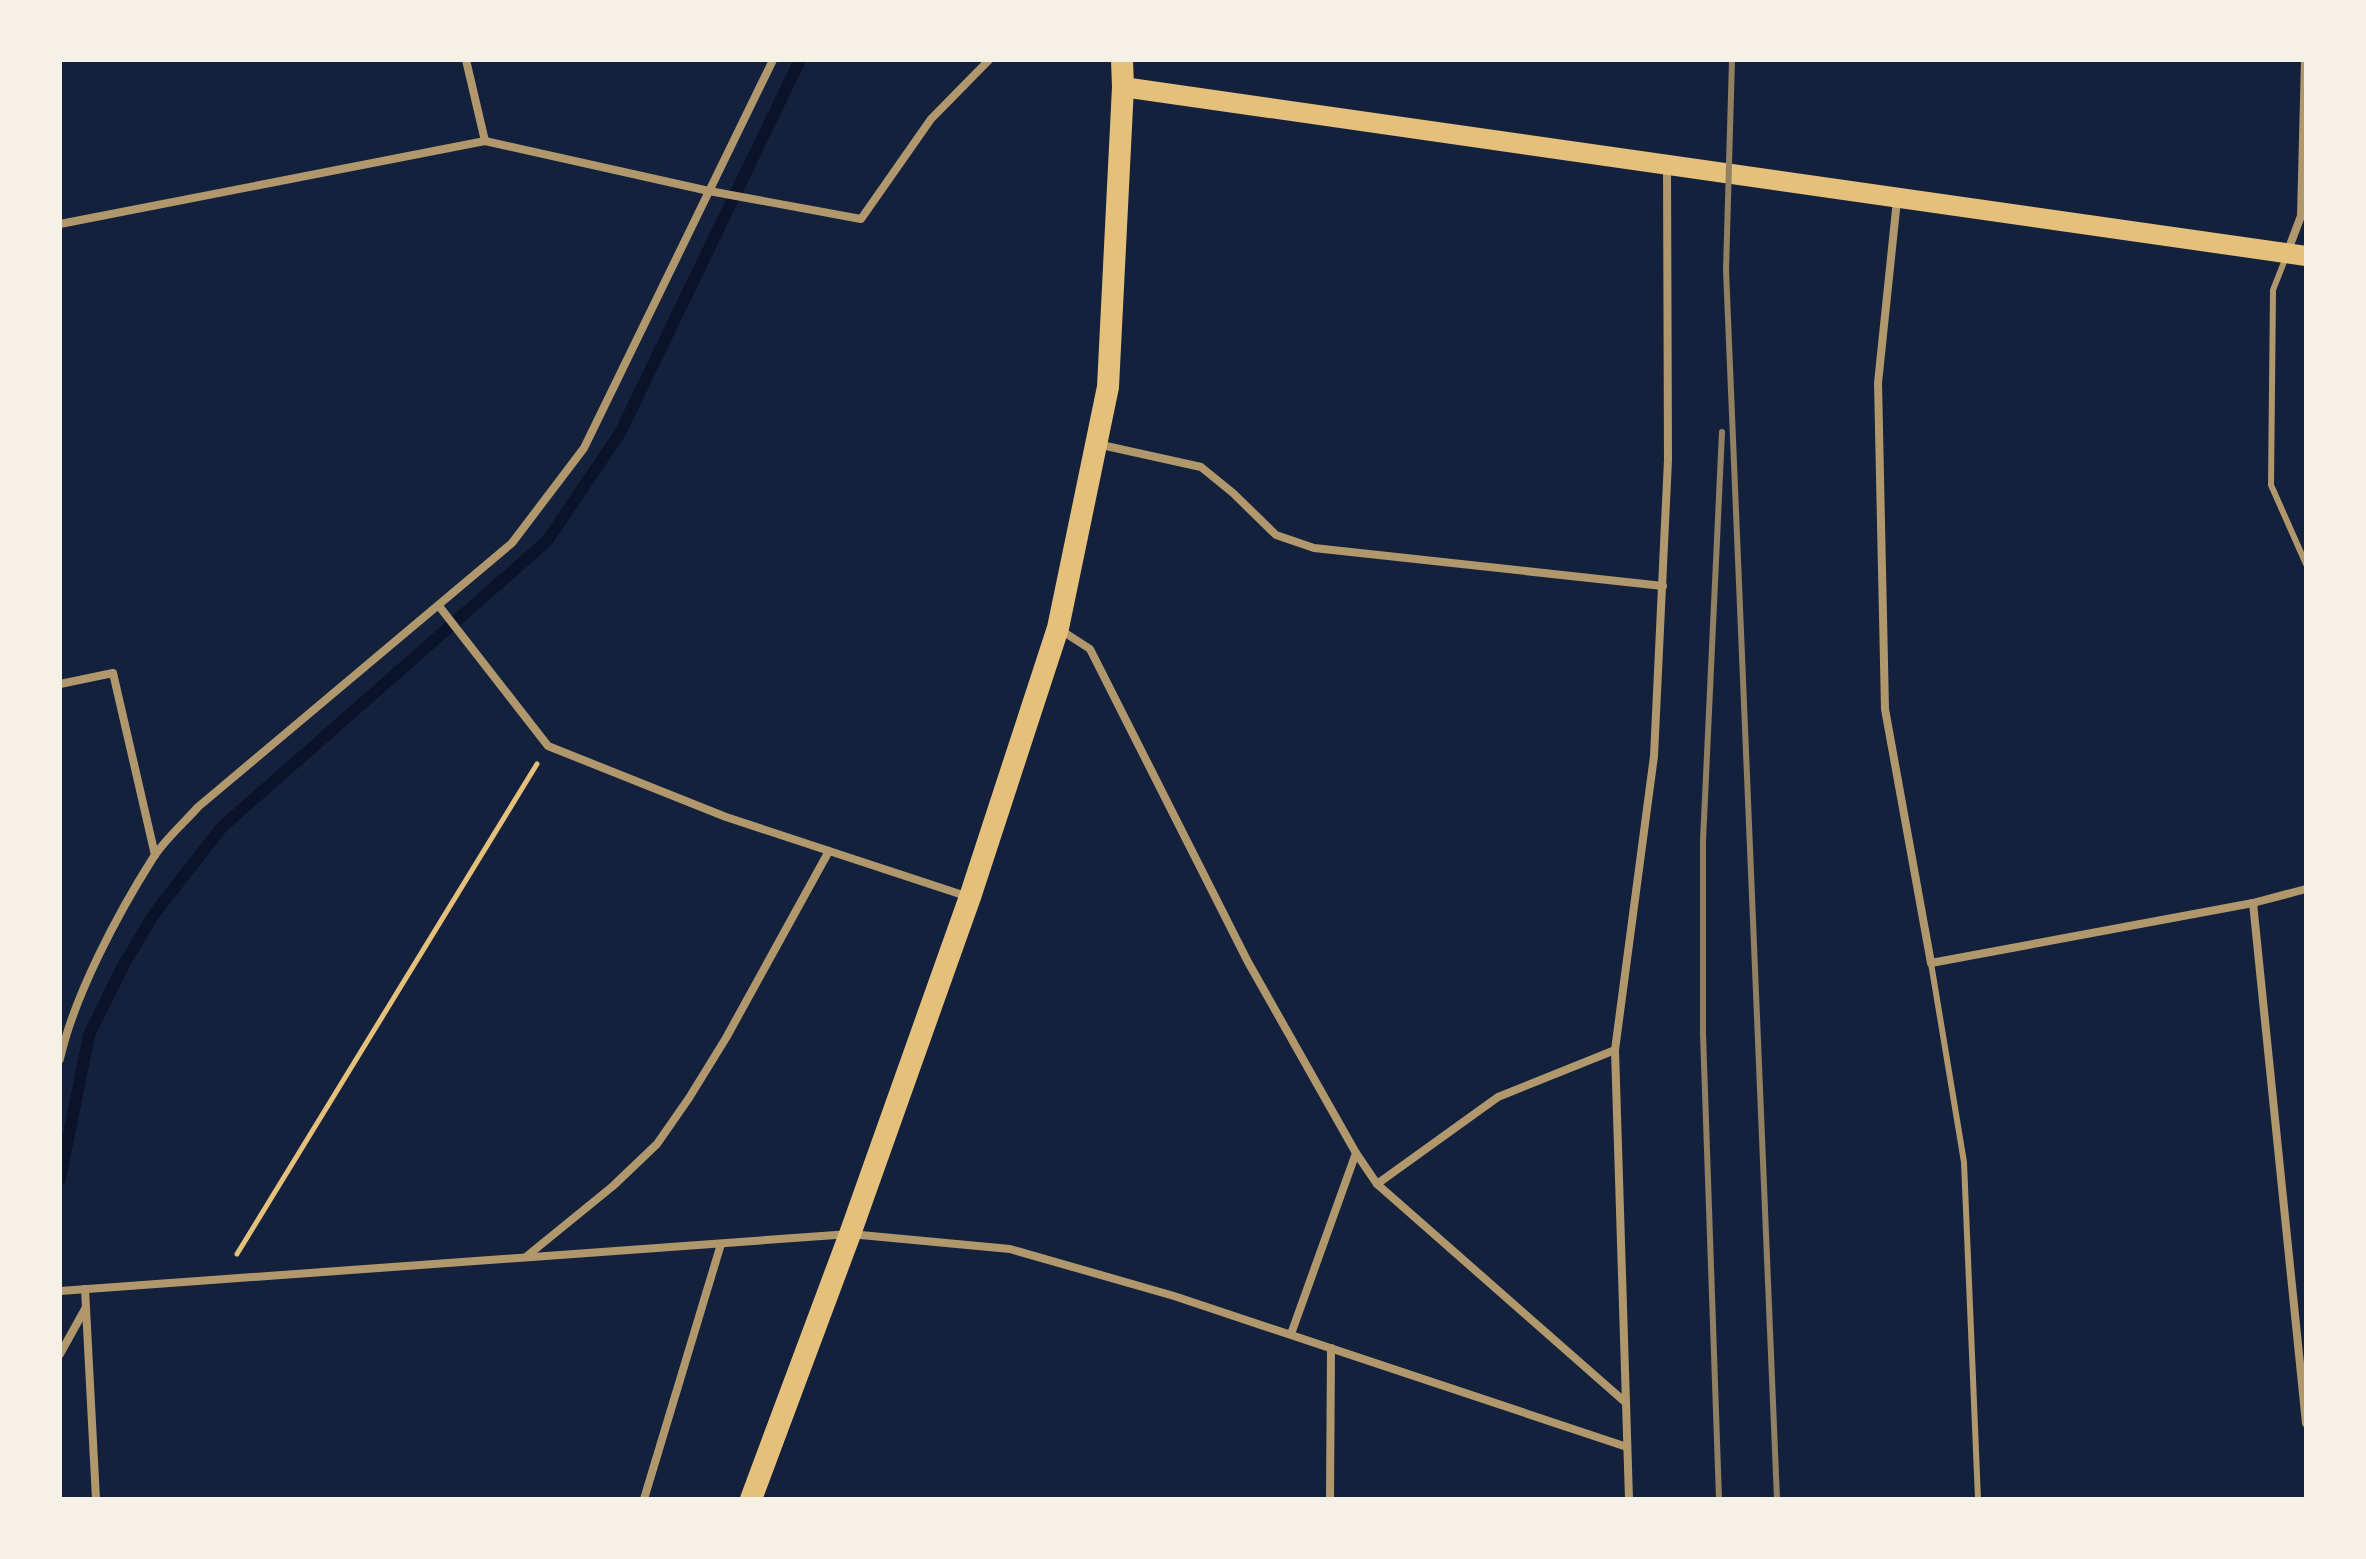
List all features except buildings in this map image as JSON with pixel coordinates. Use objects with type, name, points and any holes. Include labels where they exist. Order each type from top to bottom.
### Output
[{"type":"highway","points":[[751,1499],[850,1234],[970,897],[1058,628],[1108,387],[1122,60]]},
{"type":"main road","points":[[1123,87],[2296,254]]},
{"type":"street","points":[[466,60],[485,141]]},
{"type":"street","points":[[60,1059],[101,950],[155,855],[198,807],[512,543],[584,448],[773,60]]},
{"type":"street","points":[[60,224],[485,141],[709,191],[861,219],[931,119],[989,60]]},
{"type":"street","points":[[2296,254],[2301,216],[2305,60]]},
{"type":"street","points":[[1629,1499],[1615,1050],[1654,756],[1668,460],[1667,164]]},
{"type":"street","points":[[1897,196],[1878,383],[1885,709],[1931,963],[2253,903],[2306,889]]},
{"type":"street","points":[[1096,444],[1201,467],[1276,535],[1314,548],[1663,586]]},
{"type":"street","points":[[439,606],[548,746],[726,817],[970,897]]},
{"type":"street","points":[[1058,628],[1090,649],[1248,962],[1356,1153],[1377,1184],[1625,1402]]},
{"type":"street","points":[[60,684],[113,673],[155,855]]},
{"type":"street","points":[[526,1257],[613,1186],[657,1144],[726,1038],[829,851]]},
{"type":"street","points":[[2253,903],[2306,1423]]},
{"type":"street","points":[[1377,1184],[1498,1097],[1615,1050]]},
{"type":"street","points":[[1291,1334],[1356,1153]]},
{"type":"street","points":[[60,1291],[850,1234],[1010,1249],[1174,1296],[1627,1447]]},
{"type":"street","points":[[644,1499],[721,1244]]},
{"type":"street","points":[[85,1289],[96,1499]]},
{"type":"street","points":[[60,1354],[86,1309]]},
{"type":"street","points":[[1330,1499],[1331,1348]]},
{"type":"lane","points":[[2296,254],[2273,290],[2271,485],[2306,564]]},
{"type":"lane","points":[[1931,963],[1964,1162],[1978,1499]]},
{"type":"path","points":[[222,1279],[548,746]]},
{"type":"waterway","points":[[60,1179],[89,1035],[123,966],[154,914],[222,827],[547,541],[620,433],[800,60]]},
{"type":"railway","points":[[1732,60],[1726,270],[1777,1499]]},
{"type":"railway","points":[[1719,1499],[1703,1034],[1703,841],[1722,432]]}]
